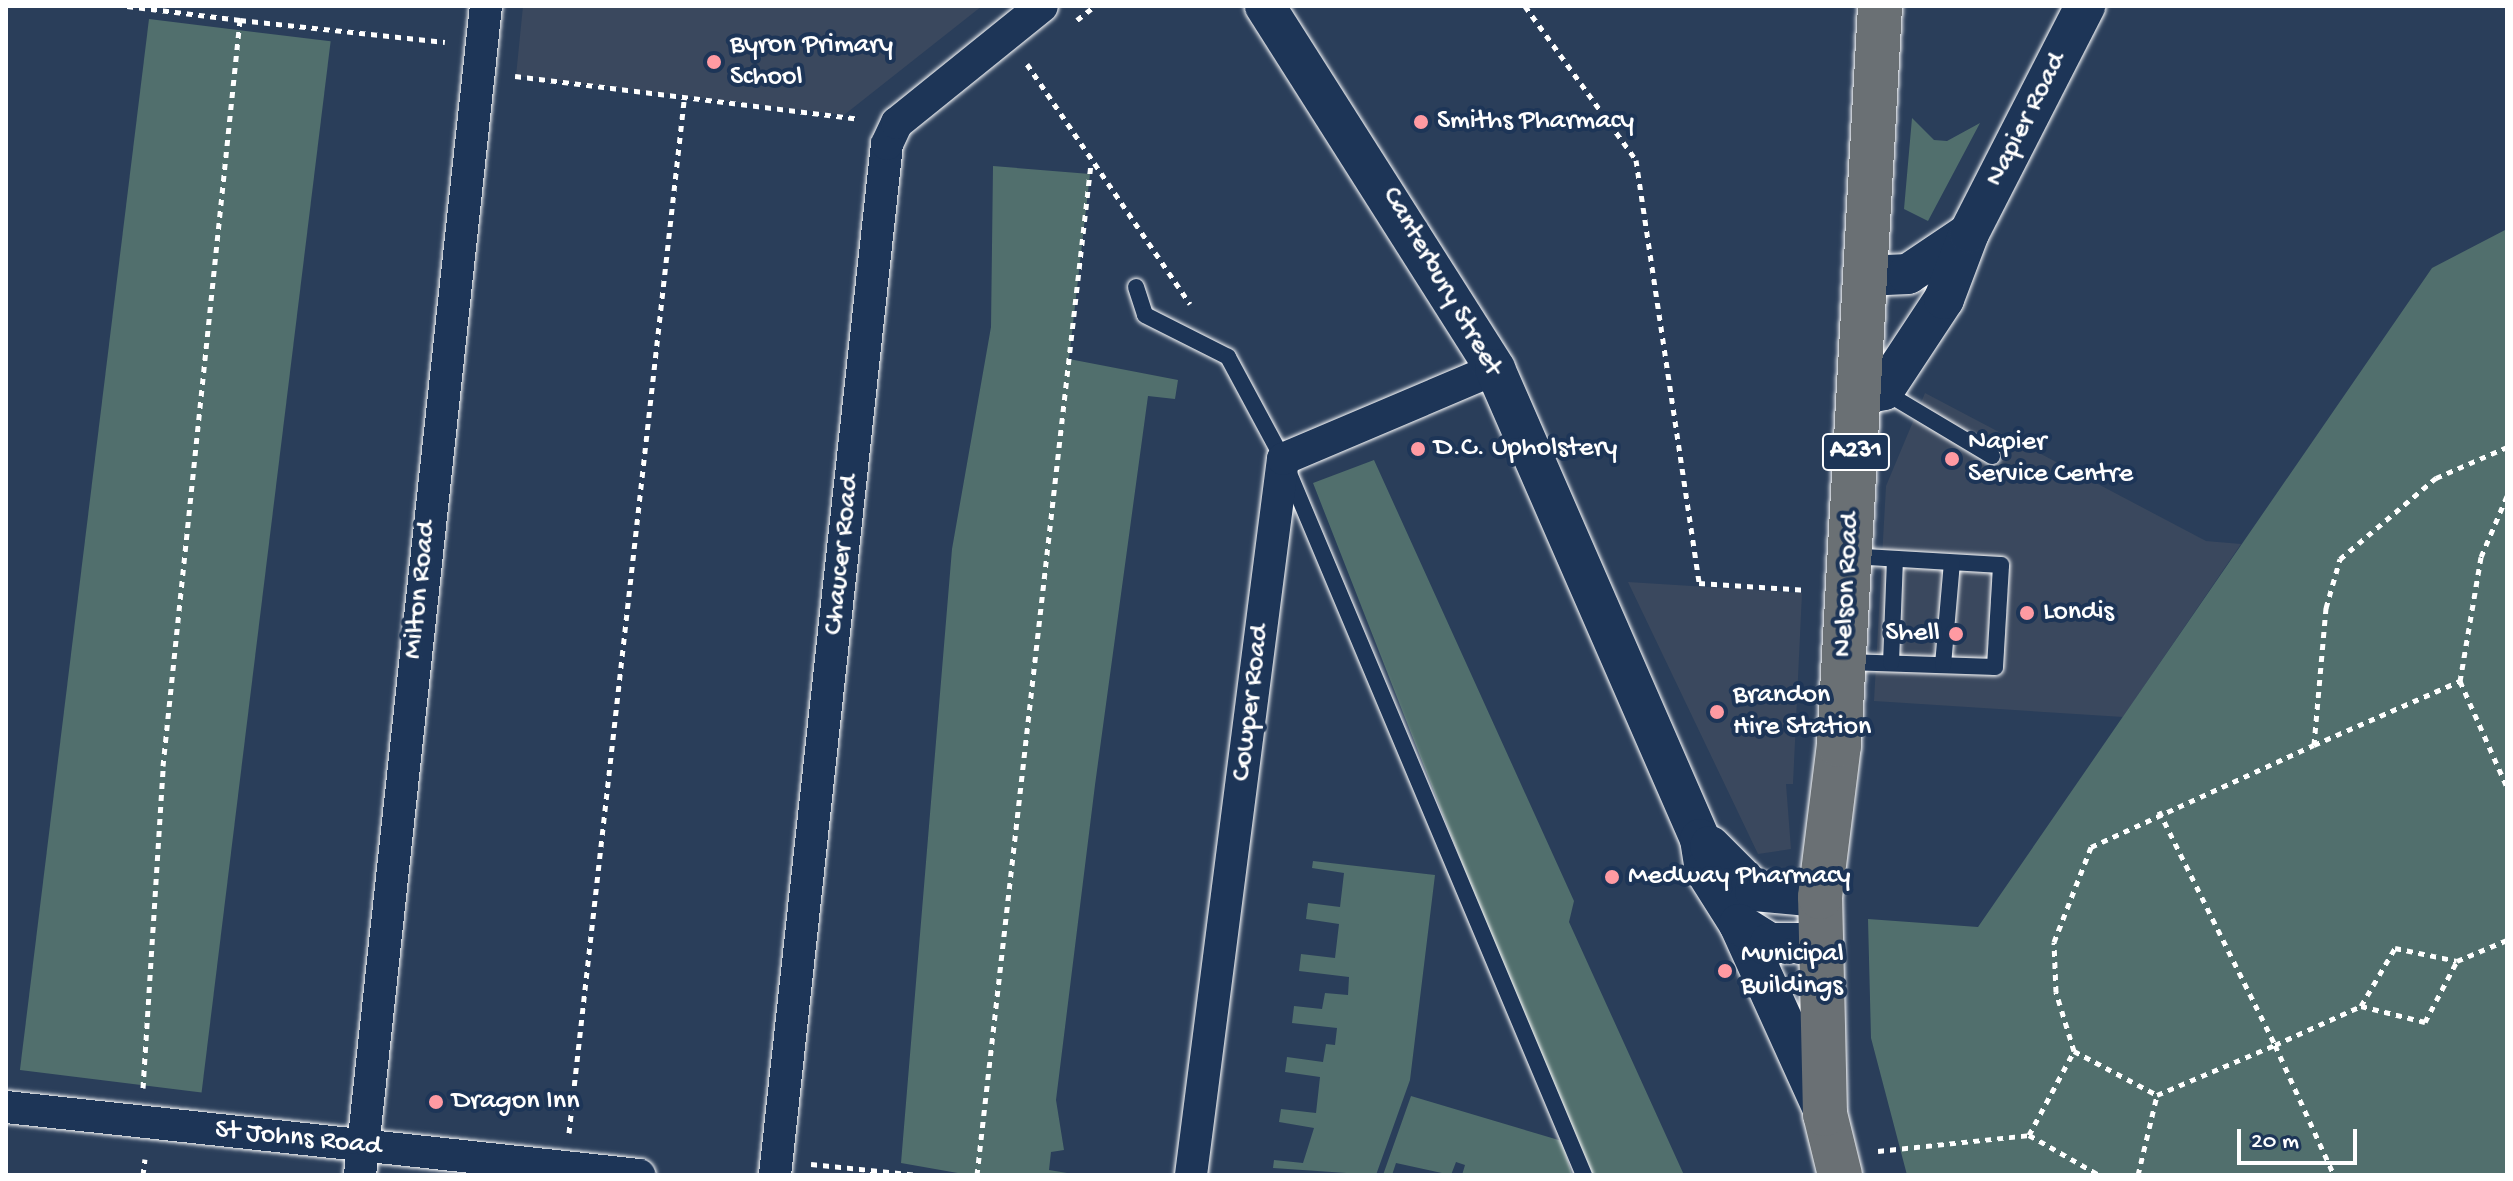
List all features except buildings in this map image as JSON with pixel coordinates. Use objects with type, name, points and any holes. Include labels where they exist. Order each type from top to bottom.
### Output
[{"type":"main road","name":"Nelson Road","points":[[1825,1114],[1820,897],[1844,662],[1849,574],[1871,393],[1865,276],[1880,6]]},
{"type":"main road","name":"Canterbury Street","points":[[1825,1114],[1854,1163]]},
{"type":"street","name":"Milton Road","points":[[361,1161],[486,6]]},
{"type":"street","points":[[897,123],[1042,6]]},
{"type":"street","name":"Canterbury Street","points":[[1265,6],[1495,369],[1700,839],[1705,870],[1739,924],[1825,1114]]},
{"type":"street","name":"Napier Road","points":[[1871,393],[1944,299],[1969,233],[2085,6]]},
{"type":"street","name":"Chaucer Road","points":[[775,1175],[887,144],[897,123]]},
{"type":"street","name":"Napier Road","points":[[1865,276],[1908,274],[1969,233]]},
{"type":"street","points":[[1283,459],[1495,369]]},
{"type":"street","name":"Cowper Road","points":[[1191,1175],[1283,459]]},
{"type":"street","name":"Canterbury Street","points":[[1700,839],[1755,891],[1820,897]]},
{"type":"street","name":"Canterbury Street","points":[[1739,924],[1770,943],[1823,943]]},
{"type":"street","name":"St Johns Road","points":[[6,1107],[141,1121],[361,1161],[565,1167],[639,1175]]},
{"type":"lane","points":[[1136,287],[1145,315],[1228,357],[1283,459],[1584,1175]]},
{"type":"lane","points":[[1871,393],[1992,456]]},
{"type":"lane","points":[[1844,662],[1995,667],[2001,565],[1895,559],[1849,574]]},
{"type":"lane","points":[[1891,663],[1895,559]]},
{"type":"lane","points":[[1943,665],[1952,563]]},
{"type":"path","points":[[127,6],[481,46]]},
{"type":"path","points":[[1072,24],[1095,6]]},
{"type":"path","points":[[1525,6],[1636,160],[1699,583],[1849,574]]},
{"type":"path","points":[[141,1121],[163,766],[240,20]]},
{"type":"path","points":[[1007,33],[1091,163],[1228,357]]},
{"type":"path","points":[[1014,68],[1036,51]]},
{"type":"path","points":[[478,81],[516,76],[684,101],[897,123]]},
{"type":"path","points":[[565,1167],[684,101]]},
{"type":"path","points":[[977,1175],[1091,163]]},
{"type":"path","points":[[2314,745],[2326,608],[2340,559],[2436,478],[2507,447]]},
{"type":"path","points":[[2507,496],[2481,557],[2460,681],[2507,787]]},
{"type":"path","points":[[2029,1135],[2074,1051],[2053,979],[2060,916],[2091,847],[2159,811],[2460,681]]},
{"type":"path","points":[[2159,811],[2275,1045],[2334,1175]]},
{"type":"path","points":[[2157,1095],[2361,1006],[2395,948],[2457,961],[2507,940]]},
{"type":"path","points":[[2361,1006],[2425,1022],[2457,961]]},
{"type":"path","points":[[2074,1051],[2157,1095]]},
{"type":"path","points":[[2138,1175],[2157,1095]]},
{"type":"path","points":[[1854,1163],[2029,1135],[2099,1175]]},
{"type":"path","points":[[808,1148],[809,1164],[920,1175]]},
{"type":"shaded area","name":"Byron Primary School","points":[[523,6],[982,6],[844,115],[516,76]]},
{"type":"shaded area","points":[[1925,393],[2206,541],[2241,544],[2123,717],[1874,701],[1886,486]]},
{"type":"shaded area","name":"Brandon Hire Station","points":[[1628,582],[1802,593],[1793,784],[1786,784],[1791,849],[1758,854]]},
{"type":"green space","points":[[149,19],[331,41],[202,1092],[20,1070]]},
{"type":"green space","points":[[1912,118],[1934,140],[1947,141],[1980,123],[1928,221],[1904,209]]},
{"type":"green space","points":[[993,166],[1090,174],[1069,359],[1178,380],[1175,399],[1148,396],[1095,785],[1056,1100],[1064,1150],[1051,1152],[1049,1170],[1079,1175],[969,1175],[901,1163],[952,549],[991,327]]},
{"type":"green space","points":[[2507,229],[2507,1175],[1907,1175],[1871,1038],[1868,919],[1978,927],[2432,268]]},
{"type":"green space","points":[[1374,460],[1574,901],[1569,922],[1684,1175],[1593,1175],[1509,983],[1313,483]]},
{"type":"green space","points":[[1313,861],[1435,875],[1410,1080],[1376,1175],[1273,1168],[1274,1160],[1303,1163],[1314,1128],[1279,1122],[1281,1109],[1316,1113],[1320,1077],[1285,1072],[1287,1057],[1323,1062],[1326,1044],[1335,1045],[1337,1028],[1292,1023],[1294,1006],[1322,1009],[1325,993],[1348,995],[1349,977],[1299,971],[1301,954],[1335,958],[1339,924],[1306,919],[1308,903],[1340,907],[1344,873],[1312,868]]},
{"type":"green space","points":[[1411,1096],[1562,1141],[1572,1175],[1462,1175],[1465,1165],[1456,1162],[1451,1175],[1396,1163],[1392,1175],[1383,1175]]},
{"type":"place","name":"Byron Primary School","points":[[714,62]]},
{"type":"place","name":"Smiths Pharmacy","points":[[1421,122]]},
{"type":"place","name":"D.C. Upholstery","points":[[1418,449]]},
{"type":"place","name":"Napier Service Centre","points":[[1952,459]]},
{"type":"place","name":"Londis","points":[[2027,613]]},
{"type":"place","name":"Shell","points":[[1956,634]]},
{"type":"place","name":"Brandon Hire Station","points":[[1717,712]]},
{"type":"place","name":"Medway Pharmacy","points":[[1612,877]]},
{"type":"place","name":"Municipal Buildings","points":[[1725,971]]},
{"type":"place","name":"Dragon Inn","points":[[436,1102]]}]
